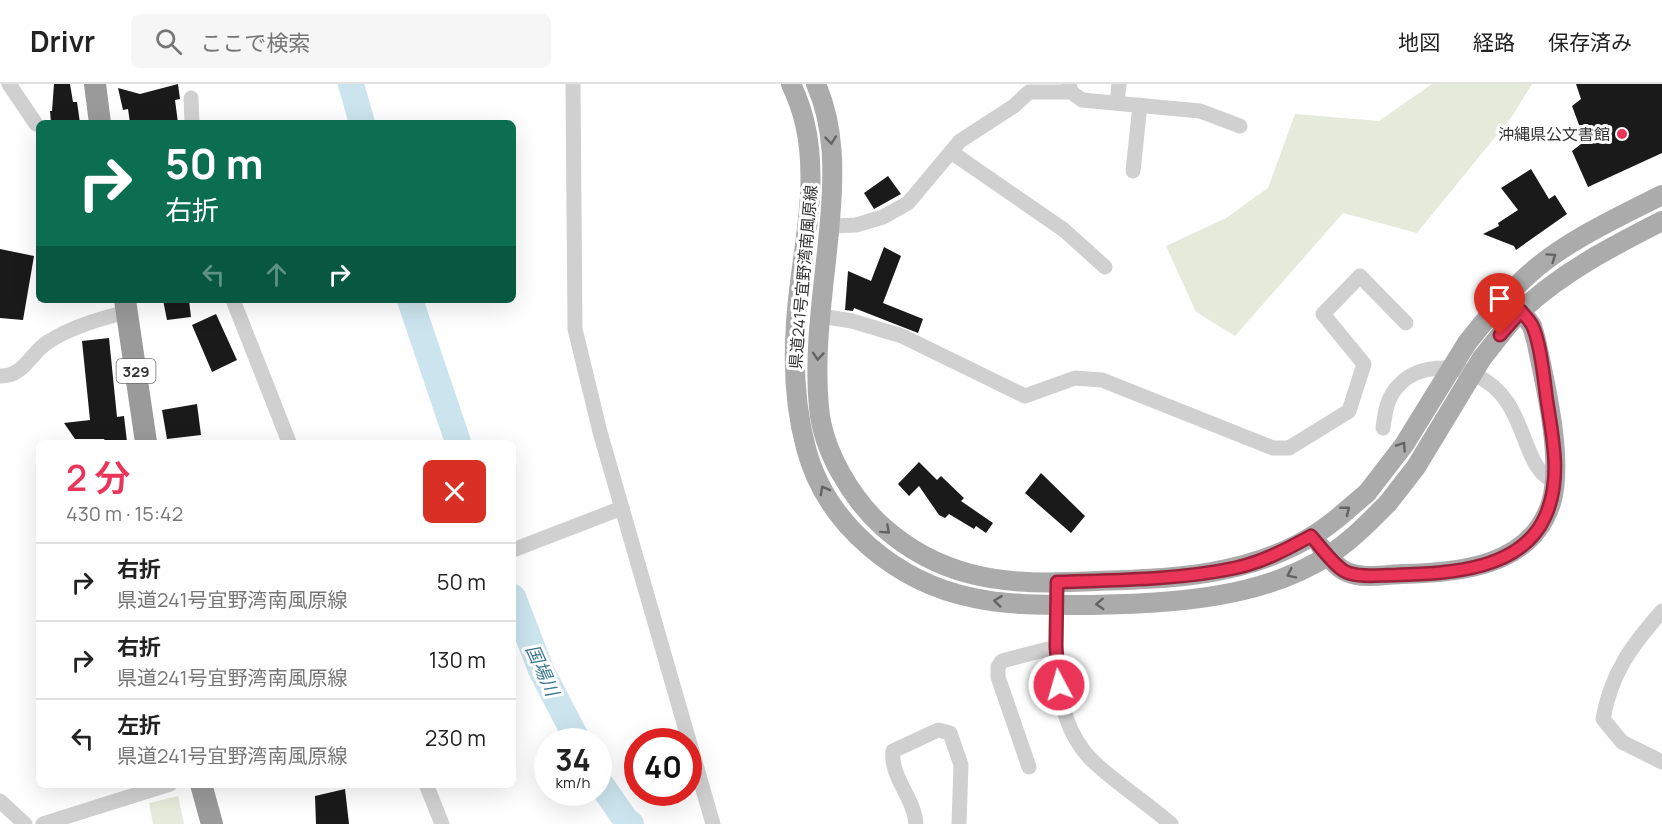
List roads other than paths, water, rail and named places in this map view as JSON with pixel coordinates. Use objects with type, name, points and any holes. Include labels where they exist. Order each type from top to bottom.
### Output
[{"type":"highway","points":[[95,84],[100,120]]},
{"type":"highway","name":"329","points":[[126,306],[146,440]]},
{"type":"highway","points":[[202,788],[212,824]]},
{"type":"main road","name":"県道241号宜野湾南風原線","points":[[791,84],[806,126],[811,177],[796,321],[794,372],[806,451],[824,493],[869,547],[897,568],[932,586],[973,598],[1019,604],[1057,605],[1226,595],[1271,583],[1329,555],[1362,529],[1388,503],[1416,467],[1482,358],[1521,311],[1568,273],[1614,245],[1662,221]]},
{"type":"main road","name":"県道241号宜野湾南風原線","points":[[816,84],[822,96],[831,136],[833,176],[818,368],[819,410],[828,448],[868,514],[901,543],[933,561],[960,572],[1009,580],[1057,582],[1199,574],[1236,568],[1280,553],[1311,536],[1367,493],[1404,445],[1467,343],[1493,309],[1530,273],[1580,239],[1662,195]]},
{"type":"main road","points":[[1311,536],[1341,569],[1359,576],[1456,570],[1486,564],[1526,542],[1537,530],[1551,502],[1555,482],[1554,444],[1543,371],[1532,326],[1521,311]]},
{"type":"street","points":[[9,84],[36,124]]},
{"type":"street","points":[[573,84],[575,329],[600,432],[713,824]]},
{"type":"street","points":[[1117,103],[1119,84]]},
{"type":"street","points":[[829,226],[849,226],[883,217],[908,203],[960,141],[1014,106],[1029,92],[1070,88],[1082,100],[1200,111],[1240,126]]},
{"type":"street","points":[[191,98],[192,120]]},
{"type":"street","points":[[1133,171],[1140,105]]},
{"type":"street","points":[[951,152],[1064,230],[1105,267]]},
{"type":"street","points":[[821,316],[852,321],[902,336],[1025,396],[1075,378],[1102,380],[1273,448],[1289,448],[1349,411],[1364,364],[1323,314],[1360,276],[1406,323]]},
{"type":"street","points":[[234,303],[288,440]]},
{"type":"street","points":[[0,376],[4,377],[21,370],[46,342],[126,306]]},
{"type":"street","points":[[1383,428],[1386,405],[1395,389],[1407,376],[1425,369],[1447,368],[1469,372],[1486,380],[1503,394],[1514,411],[1536,467],[1545,478],[1555,482]]},
{"type":"street","points":[[516,549],[622,508]]},
{"type":"street","points":[[1057,582],[1056,666],[1062,705],[1071,730],[1082,749],[1095,764],[1171,824]]},
{"type":"street","points":[[1662,611],[1640,636],[1625,658],[1608,693],[1603,719],[1622,742],[1662,762]]},
{"type":"street","points":[[1029,767],[998,677],[998,667],[1002,661],[1056,647]]},
{"type":"street","points":[[916,824],[914,807],[892,764],[893,751],[938,730],[950,732],[961,765],[959,824]]},
{"type":"street","points":[[44,824],[157,788]]},
{"type":"street","points":[[428,788],[442,824]]},
{"type":"street","points":[[0,801],[25,824]]},
{"type":"waterway","name":"国場川","points":[[351,84],[361,120]]},
{"type":"waterway","name":"国場川","points":[[411,303],[457,440]]},
{"type":"waterway","name":"国場川","points":[[516,605],[541,670],[571,728]]},
{"type":"waterway","name":"国場川","points":[[612,800],[631,824]]},
{"type":"place","name":"沖縄県公文書館","points":[[1622,134]]}]
